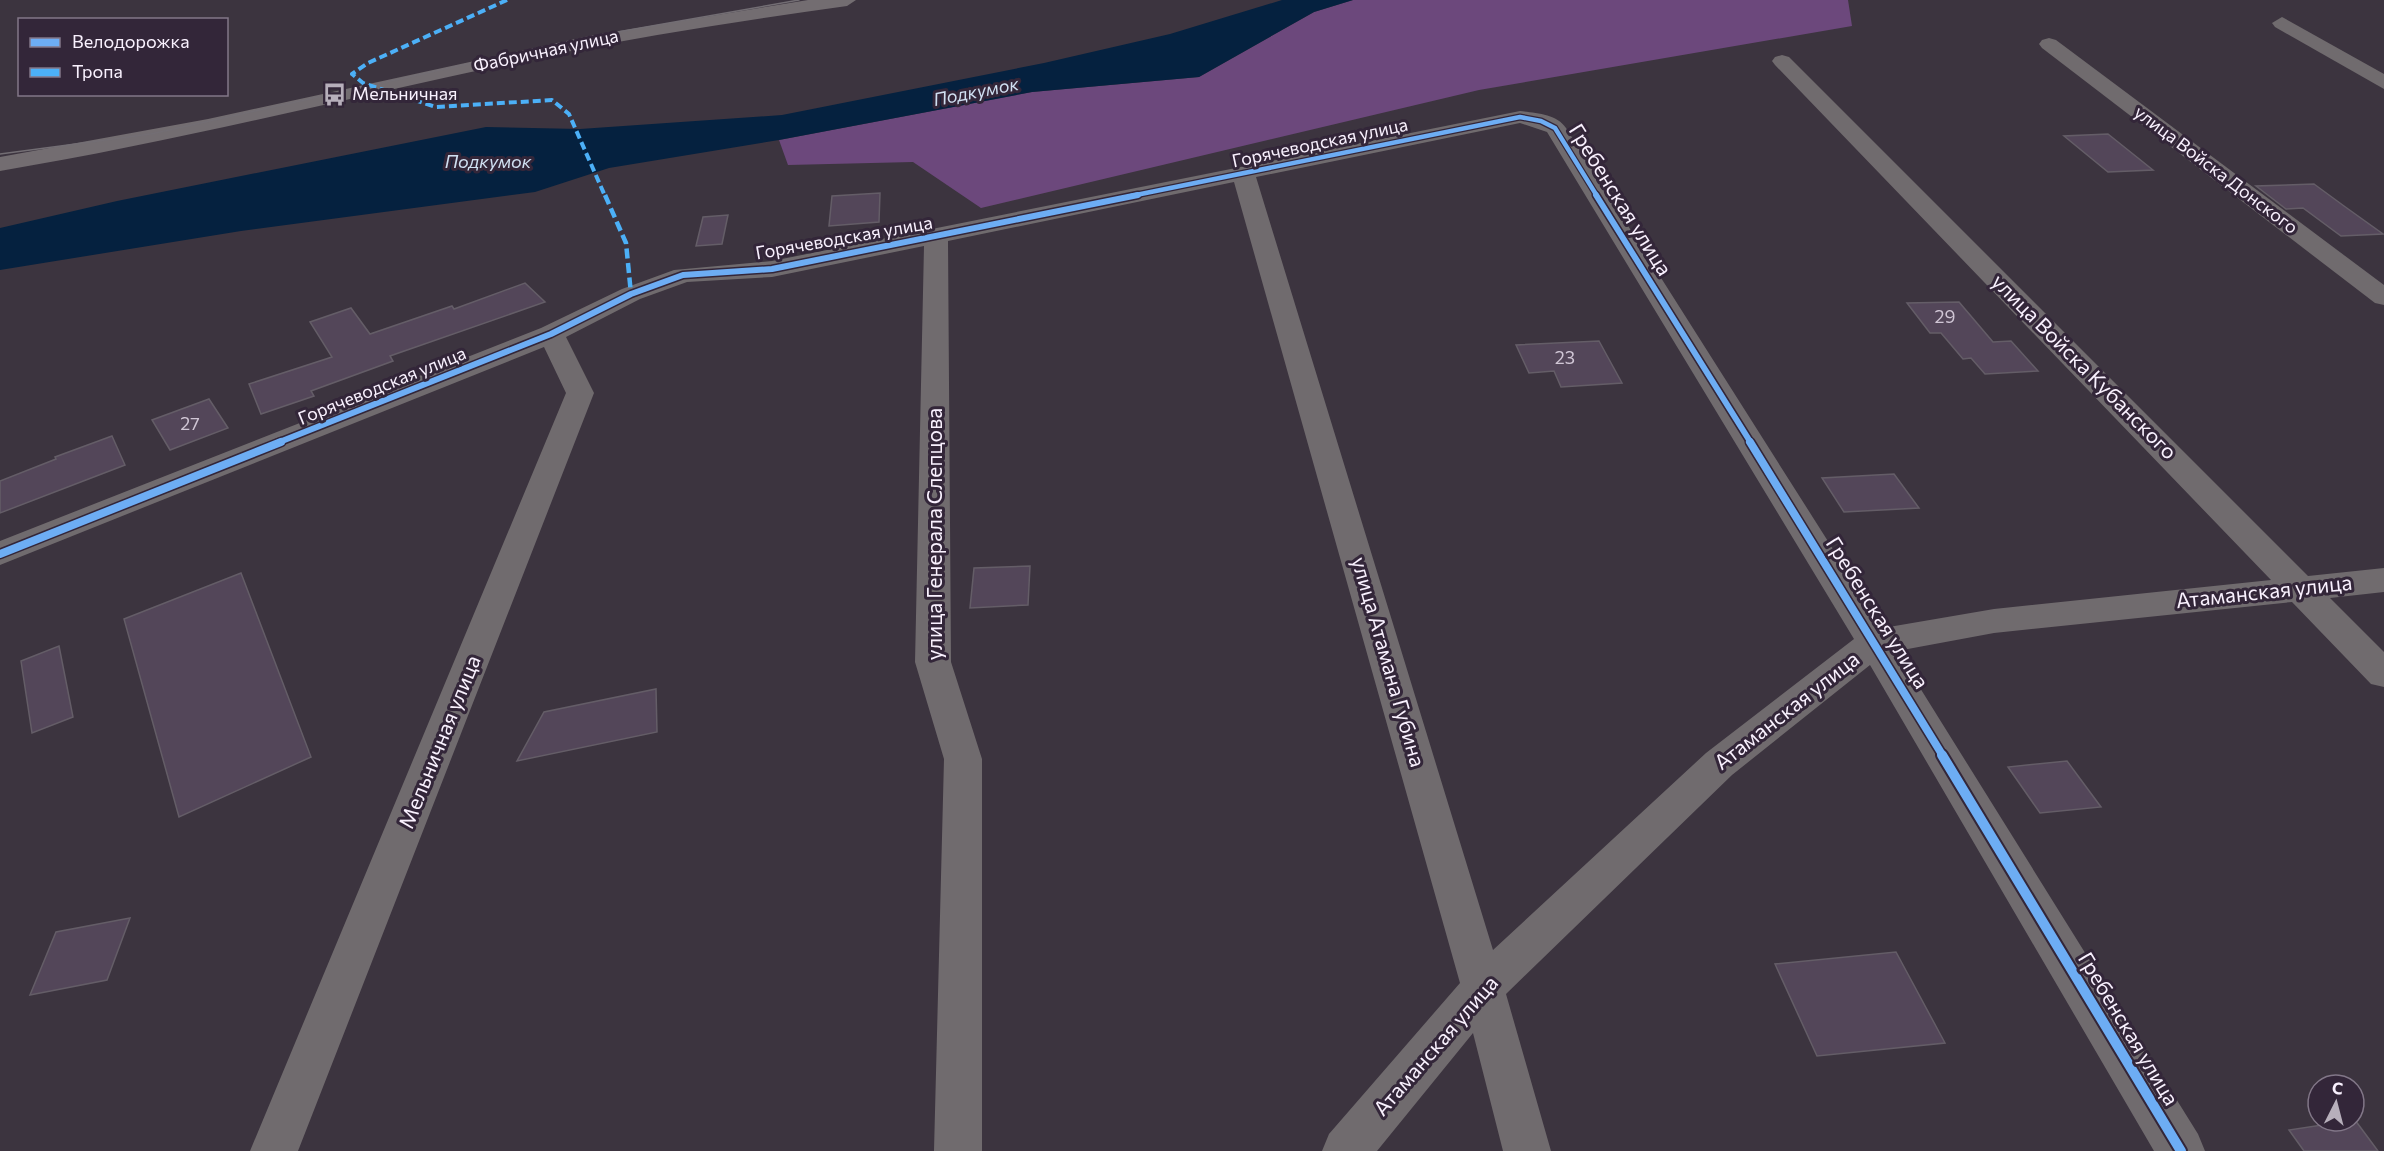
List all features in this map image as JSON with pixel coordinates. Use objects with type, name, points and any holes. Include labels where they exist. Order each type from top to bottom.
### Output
[{"type":"main road","name":"Фабричная улица","points":[[0,164],[72,153],[201,128],[615,37],[848,0]]},
{"type":"street","points":[[2282,23],[2384,83]]},
{"type":"street","name":"улица Войска Донского","points":[[2049,44],[2384,297]]},
{"type":"street","name":"улица Войска Кубанского","points":[[1782,61],[2384,674]]},
{"type":"street","name":"Горячеводская улица","points":[[0,554],[551,334],[631,294],[683,275],[772,269],[1244,175],[1520,117]]},
{"type":"street","name":"Гребенская улица","points":[[1520,117],[1541,121],[1555,128],[1874,642],[2181,1151]]},
{"type":"street","name":"улица Атамана Губина","points":[[1244,175],[1484,988],[1527,1151]]},
{"type":"street","name":"улица Генерала Слепцова","points":[[936,236],[933,662],[963,759],[958,1151]]},
{"type":"street","name":"Мельничная улица","points":[[274,1151],[580,393],[551,334]]},
{"type":"street","name":"Атаманская улица","points":[[1346,1151],[1484,988],[1719,764],[1874,642],[1994,621],[2384,580]]},
{"type":"shaded area","points":[[1353,0],[1848,0],[1852,26],[1479,90],[981,208],[913,162],[788,165],[779,140],[1032,92],[1199,77],[1314,12]]},
{"type":"water","name":"Подкумок","points":[[1282,0],[1353,0],[1314,12],[1199,77],[1032,92],[779,140],[609,168],[535,192],[241,231],[0,270],[0,228],[117,201],[486,127],[580,129],[782,115],[1044,63],[1170,34]]},
{"type":"building","points":[[2108,134],[2153,170],[2108,172],[2064,136]]},
{"type":"building","points":[[2314,184],[2383,234],[2341,236],[2303,208],[2286,209],[2256,186]]},
{"type":"building","points":[[880,193],[879,222],[829,226],[832,196]]},
{"type":"building","points":[[728,215],[722,244],[696,246],[703,217]]},
{"type":"building","points":[[525,283],[545,302],[390,356],[393,361],[311,391],[314,396],[261,414],[249,384],[332,357],[310,322],[351,308],[370,334],[452,306],[454,309]]},
{"type":"building","points":[[1959,302],[1993,342],[2011,341],[2038,371],[1985,374],[1971,358],[1963,359],[1941,333],[1930,333],[1907,303]]},
{"type":"building","points":[[1599,341],[1622,383],[1561,387],[1554,371],[1529,373],[1516,345]]},
{"type":"building","points":[[209,399],[228,428],[170,450],[152,420]]},
{"type":"building","points":[[112,436],[125,465],[0,513],[0,481]]},
{"type":"building","points":[[1894,474],[1919,508],[1844,512],[1822,478]]},
{"type":"building","points":[[1030,566],[1028,605],[970,608],[974,568]]},
{"type":"building","points":[[241,573],[311,757],[179,817],[124,619]]},
{"type":"building","points":[[59,646],[73,717],[32,733],[21,661]]},
{"type":"building","points":[[656,689],[657,732],[517,761],[544,712]]},
{"type":"building","points":[[2067,761],[2101,807],[2040,813],[2008,767]]},
{"type":"building","points":[[130,918],[107,980],[30,995],[56,932]]},
{"type":"building","points":[[1896,952],[1945,1043],[1817,1056],[1775,964]]},
{"type":"building","points":[[2306,1127],[2306,1133],[2365,1133],[2378,1151],[2304,1151],[2289,1130]]},
{"type":"tram line","points":[[0,154],[151,134],[589,37],[799,0]]},
{"type":"marked path","points":[[507,0],[368,63],[352,74],[363,83],[436,107],[552,100],[569,114],[626,243],[631,294]]},
{"type":"cycle path","points":[[0,554],[551,334],[631,294],[683,275],[772,269],[1520,117],[1541,121],[1555,128],[1874,642],[2181,1151]]},
{"type":"place","name":"Мельничная","points":[[334,94]]}]
